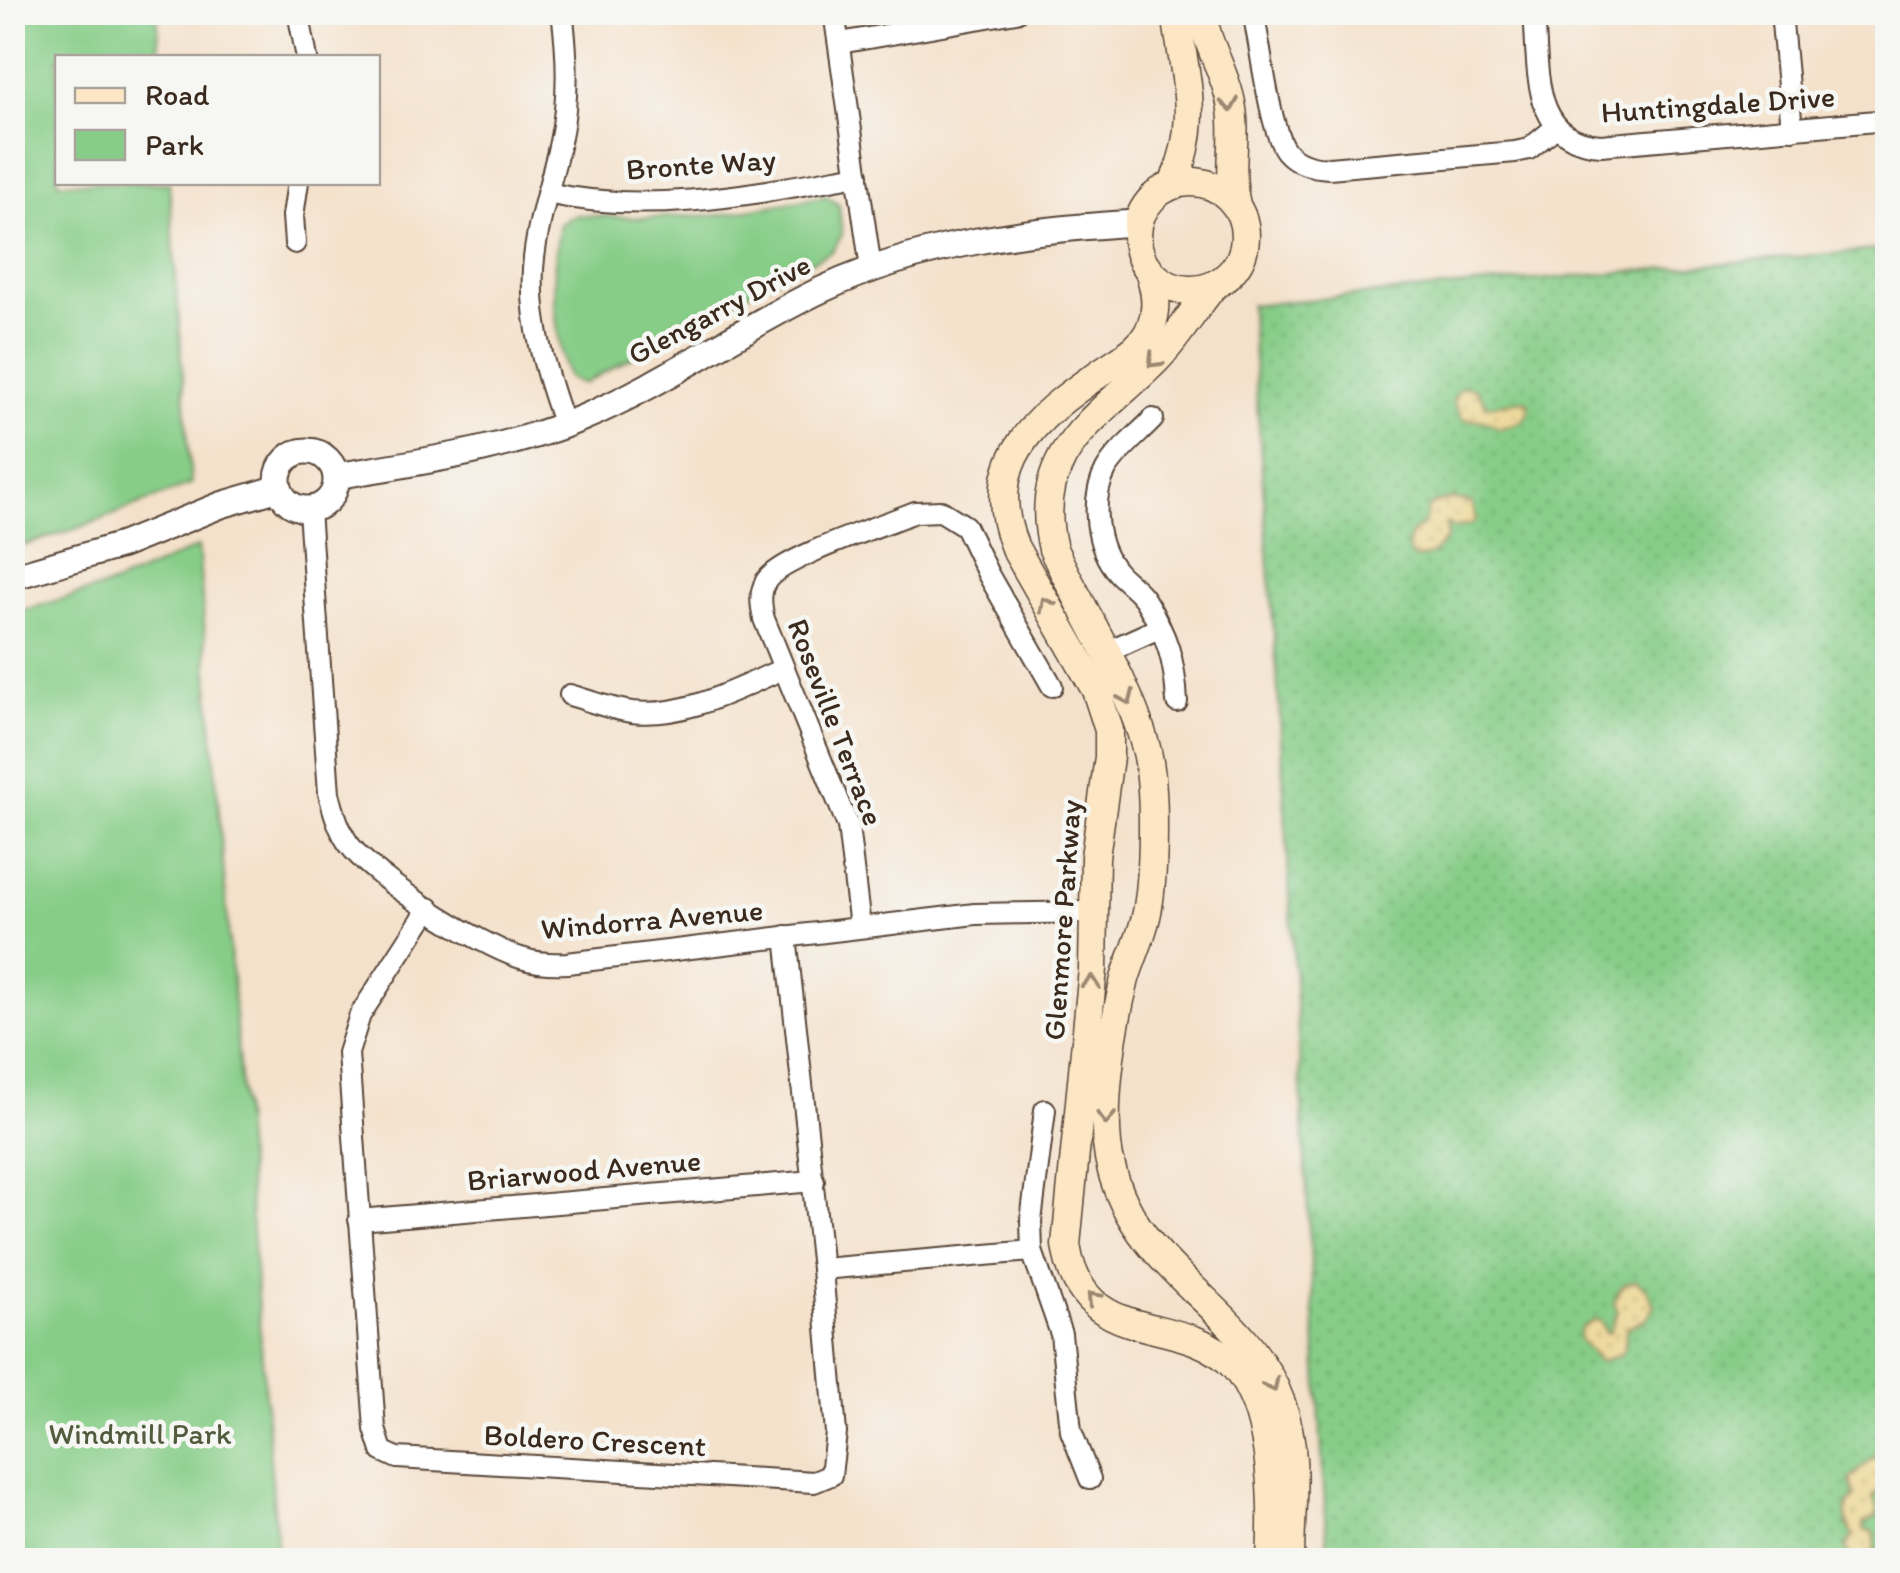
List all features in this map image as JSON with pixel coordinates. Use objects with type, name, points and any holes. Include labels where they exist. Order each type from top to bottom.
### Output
[{"type":"main road","points":[[1173,184],[1186,153],[1191,125],[1176,12]]},
{"type":"main road","points":[[1202,12],[1207,41],[1232,105],[1230,178],[1244,223],[1243,252],[1227,277],[1214,285],[1185,290],[1160,280],[1148,267],[1137,239],[1138,224],[1151,199],[1173,184],[1203,182],[1217,188],[1236,205]]},
{"type":"main road","name":"Glenmore Parkway","points":[[1148,267],[1156,304],[1146,335],[1134,351],[1096,375],[1031,427],[1012,457],[1005,492],[1006,525],[1100,700],[1109,730],[1095,856],[1094,912],[1105,1124],[1116,1186],[1131,1221],[1150,1248],[1229,1322],[1254,1352],[1273,1384],[1293,1454],[1290,1560]]},
{"type":"main road","name":"Glenmore Parkway","points":[[1214,285],[1164,351],[1072,440],[1053,474],[1048,505],[1053,550],[1137,720],[1152,784],[1149,904],[1100,1044],[1066,1233],[1071,1268],[1090,1298],[1108,1314],[1203,1345],[1227,1360],[1241,1376],[1258,1412],[1268,1470],[1271,1560]]},
{"type":"street","points":[[298,12],[307,55]]},
{"type":"street","points":[[562,12],[565,106],[536,240],[534,304],[546,372],[564,425]]},
{"type":"street","points":[[834,12],[871,269]]},
{"type":"street","points":[[840,43],[1016,12]]},
{"type":"street","points":[[1253,12],[1278,137],[1298,161],[1329,168],[1529,149],[1556,128],[1543,104],[1534,12]]},
{"type":"street","points":[[1781,12],[1792,128]]},
{"type":"street","name":"Huntingdale Drive","points":[[1556,128],[1578,141],[1601,145],[1888,120]]},
{"type":"street","name":"Bronte Way","points":[[547,193],[616,200],[689,200],[858,175]]},
{"type":"street","points":[[295,243],[293,216],[298,185]]},
{"type":"street","name":"Glengarry Drive","points":[[336,476],[461,455],[564,425],[610,405],[799,301],[871,269],[987,238],[1081,225],[1138,224]]},
{"type":"street","points":[[1154,420],[1112,460],[1104,474],[1098,495],[1098,534],[1110,563],[1140,592],[1159,628],[1175,664],[1177,702]]},
{"type":"street","points":[[300,451],[320,453],[328,459],[336,476],[333,495],[309,510],[294,506],[278,488],[280,469],[300,451]]},
{"type":"street","points":[[12,577],[122,545],[220,505],[278,488]]},
{"type":"street","name":"Windorra Avenue","points":[[309,510],[329,793],[346,840],[367,864],[429,908],[508,954],[543,963],[566,963],[975,914],[1094,912]]},
{"type":"street","name":"Roseville Terrace","points":[[860,927],[848,826],[762,607],[763,588],[773,573],[915,512],[946,512],[965,526],[1052,686]]},
{"type":"street","points":[[1106,652],[1159,628]]},
{"type":"street","points":[[570,695],[621,710],[668,711],[698,704],[784,669]]},
{"type":"street","name":"Boldero Crescent","points":[[429,908],[360,1015],[352,1034],[348,1080],[374,1430],[382,1452],[396,1458],[822,1481],[831,1474],[836,1451],[822,1269],[786,936]]},
{"type":"street","points":[[1045,1110],[1031,1221],[1032,1251],[1062,1341],[1071,1431],[1090,1478]]},
{"type":"street","name":"Briarwood Avenue","points":[[359,1220],[814,1181]]},
{"type":"street","points":[[822,1269],[1032,1251]]},
{"type":"green space","points":[[13,12],[157,13],[160,55],[55,55],[55,185],[169,185],[191,484],[13,549]]},
{"type":"green space","points":[[826,196],[839,205],[842,235],[832,251],[583,384],[568,378],[555,301],[560,224],[575,215],[719,215]]},
{"type":"green space","points":[[1887,249],[1887,1560],[1328,1560],[1279,704],[1250,305]]},
{"type":"green space","name":"Windmill Park","points":[[198,547],[278,1560],[13,1560],[13,613],[112,585]]},
{"type":"sand","points":[[1460,388],[1476,389],[1487,406],[1529,402],[1525,418],[1500,428],[1486,421],[1463,419],[1453,401]]},
{"type":"sand","points":[[1453,499],[1472,503],[1476,519],[1472,524],[1453,528],[1447,523],[1447,538],[1432,554],[1417,559],[1410,555],[1411,534],[1424,523],[1429,507]]},
{"type":"sand","points":[[1636,1281],[1646,1289],[1654,1306],[1646,1319],[1626,1328],[1625,1347],[1620,1355],[1599,1362],[1579,1338],[1581,1329],[1595,1320],[1600,1321],[1606,1333],[1610,1332],[1618,1311],[1614,1303],[1617,1295],[1624,1286]]},
{"type":"sand","points":[[1874,1457],[1888,1463],[1887,1483],[1873,1497],[1876,1517],[1863,1524],[1864,1530],[1874,1532],[1876,1546],[1868,1560],[1854,1560],[1845,1548],[1853,1536],[1846,1516],[1854,1498],[1850,1479]]}]
